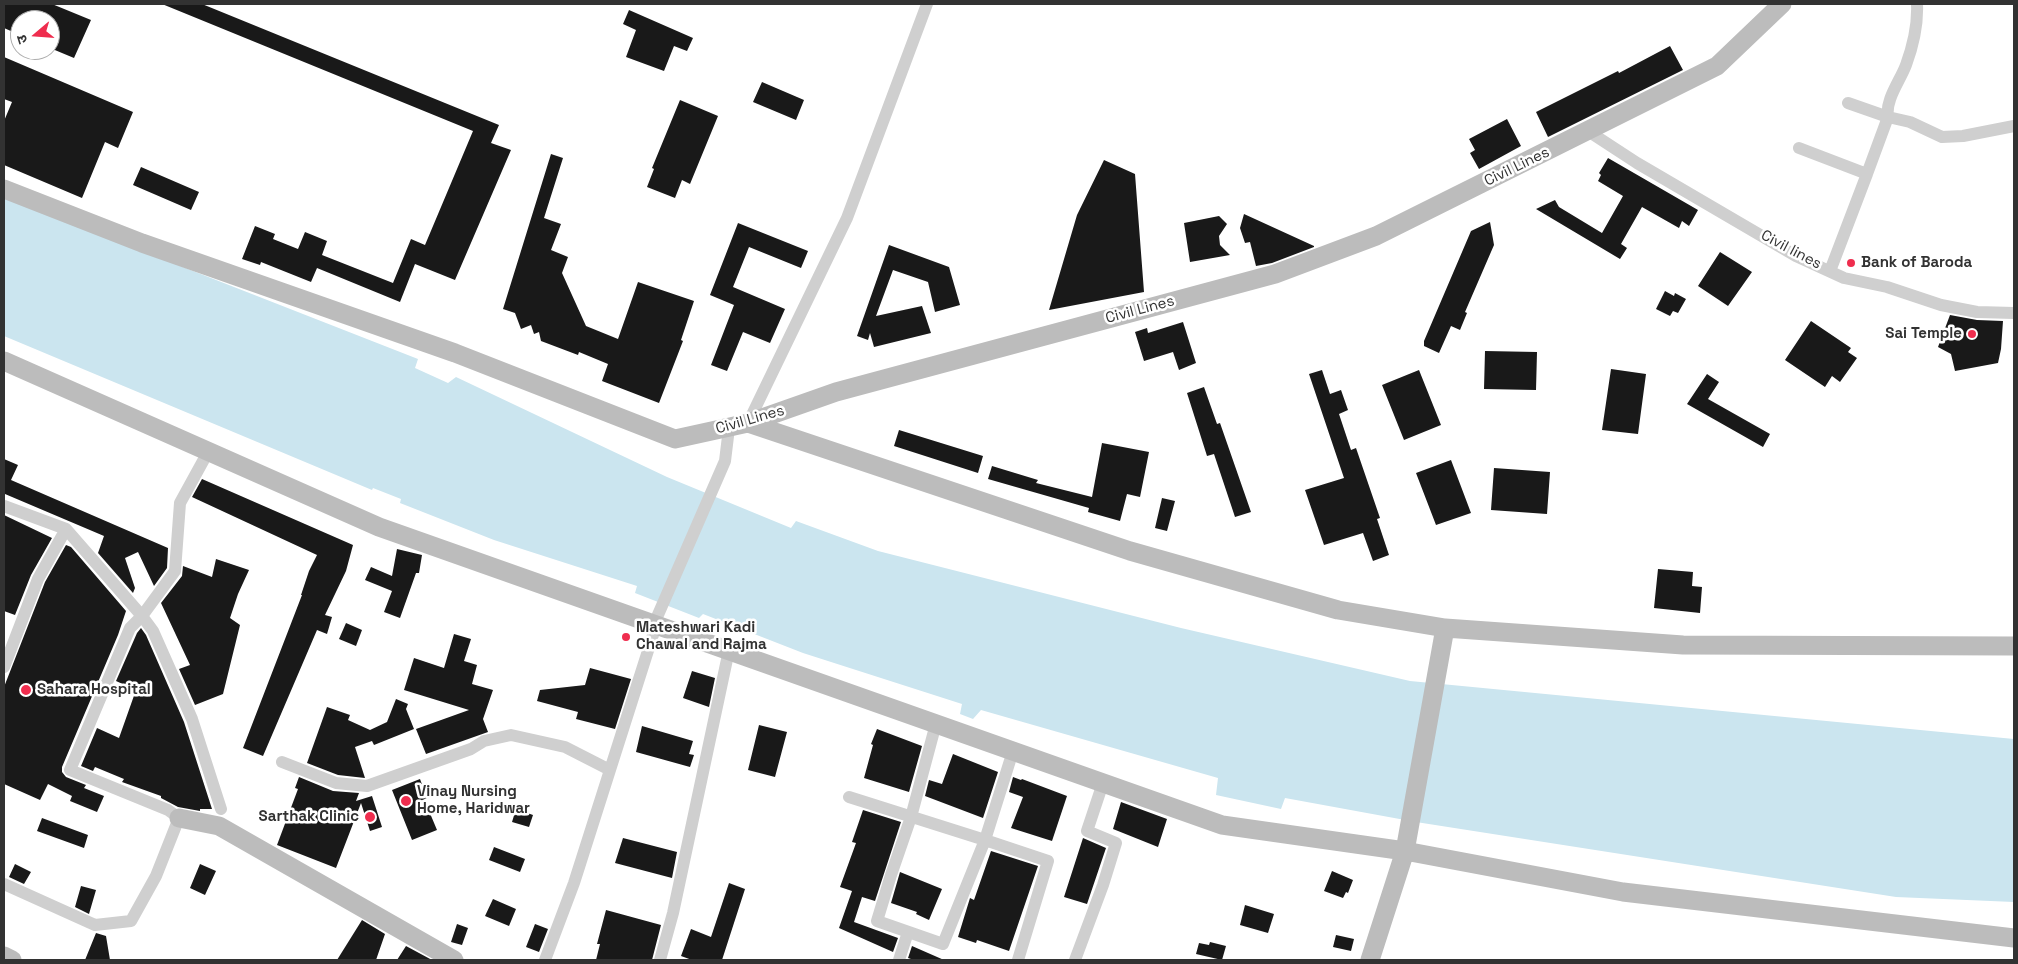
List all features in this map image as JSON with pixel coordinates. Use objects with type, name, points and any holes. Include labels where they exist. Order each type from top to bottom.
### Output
[{"type":"street","points":[[927,4],[847,218],[748,423],[1130,551],[1338,610],[1445,628],[1682,645],[2014,646]]},
{"type":"street","name":"Civil Lines","points":[[4,189],[142,243],[455,353],[675,439],[748,423],[836,392],[1275,274],[1376,236],[1717,66],[1782,4]]},
{"type":"street","points":[[1830,271],[1888,117],[1886,109],[1914,41],[1917,4]]},
{"type":"street","points":[[1848,103],[1888,117],[1910,122],[1942,137],[1962,136],[2014,126]]},
{"type":"street","name":"Civil lines","points":[[1588,131],[1637,163],[1796,256],[1844,278],[1887,287],[1941,305],[1977,312],[2014,313]]},
{"type":"street","points":[[1799,148],[1867,174]]},
{"type":"street","points":[[4,361],[378,527],[657,618],[729,650],[1222,825],[1405,851],[1623,892],[2014,938]]},
{"type":"street","points":[[545,960],[574,884],[657,618],[725,461],[729,428]]},
{"type":"street","points":[[208,452],[180,503],[175,571],[142,616],[130,628],[70,770],[168,810],[180,818],[219,826],[454,960]]},
{"type":"street","points":[[4,506],[66,529],[153,631],[192,719],[221,809]]},
{"type":"street","points":[[4,667],[8,637],[66,529]]},
{"type":"street","points":[[1370,960],[1405,851],[1445,628]]},
{"type":"street","points":[[660,960],[673,914],[729,650]]},
{"type":"street","points":[[934,731],[911,817],[877,921],[943,944],[985,840],[1013,751]]},
{"type":"street","points":[[282,762],[336,783],[367,786],[471,749],[484,741],[511,735],[565,747],[610,770]]},
{"type":"street","points":[[1075,960],[1116,843],[1086,831],[1103,783]]},
{"type":"street","points":[[849,797],[1048,861],[1018,960]]},
{"type":"street","points":[[4,884],[95,925],[131,920],[156,876],[180,818]]},
{"type":"street","points":[[899,960],[908,932]]},
{"type":"street","points":[[4,956],[12,960]]},
{"type":"water","points":[[4,197],[418,359],[415,368],[448,383],[456,377],[667,477],[791,528],[796,521],[878,551],[1181,628],[1410,681],[2014,739],[2014,902],[1896,897],[1416,822],[1285,798],[1281,809],[1216,795],[1218,778],[981,710],[973,719],[960,714],[962,704],[803,653],[703,614],[699,618],[635,593],[637,586],[494,540],[400,503],[401,499],[373,488],[372,490],[4,336]]},
{"type":"building","points":[[4,4],[52,4],[91,20],[74,58],[60,52],[60,10],[10,10],[10,31],[4,28]]},
{"type":"building","points":[[162,4],[202,4],[499,125],[491,143],[511,150],[455,280],[415,264],[400,302],[317,268],[311,282],[261,262],[260,265],[242,259],[255,226],[275,234],[273,239],[298,249],[305,232],[327,241],[322,255],[393,283],[411,239],[425,245],[473,131]]},
{"type":"building","points":[[629,10],[693,38],[687,51],[674,46],[664,71],[626,57],[636,30],[623,24]]},
{"type":"building","points":[[1670,46],[1683,70],[1548,137],[1536,112],[1618,71],[1619,73]]},
{"type":"building","points":[[4,57],[133,112],[118,148],[105,142],[82,198],[4,165],[4,121],[12,102],[4,99]]},
{"type":"building","points":[[762,82],[804,100],[796,120],[753,102]]},
{"type":"building","points":[[680,100],[718,116],[690,184],[682,180],[675,198],[647,187],[654,169],[652,168]]},
{"type":"building","points":[[1507,119],[1521,146],[1479,169],[1470,153],[1475,150],[1469,139]]},
{"type":"building","points":[[551,154],[563,158],[544,218],[561,224],[551,250],[568,257],[562,273],[586,326],[618,339],[638,282],[694,301],[681,340],[683,341],[659,403],[602,381],[608,364],[579,352],[578,355],[541,341],[539,332],[534,334],[531,325],[521,329],[515,313],[503,309]]},
{"type":"building","points":[[1608,158],[1698,210],[1689,226],[1682,221],[1679,228],[1642,207],[1621,244],[1627,248],[1620,259],[1536,209],[1555,200],[1559,207],[1602,233],[1623,196],[1598,181],[1601,175],[1599,173]]},
{"type":"building","points":[[1104,160],[1135,174],[1144,292],[1049,310],[1077,215]]},
{"type":"building","points":[[141,167],[199,192],[191,210],[133,185]]},
{"type":"building","points":[[1244,214],[1314,247],[1272,263],[1256,266],[1250,242],[1245,243],[1240,228]]},
{"type":"building","points":[[1219,216],[1227,224],[1219,236],[1220,245],[1230,255],[1190,262],[1184,223]]},
{"type":"building","points":[[1490,222],[1494,245],[1465,312],[1467,313],[1460,330],[1451,326],[1439,353],[1424,346],[1424,341],[1471,231]]},
{"type":"building","points":[[738,223],[808,251],[801,268],[749,247],[733,287],[785,309],[770,343],[743,332],[727,371],[711,365],[734,305],[710,295]]},
{"type":"building","points":[[889,245],[949,267],[960,305],[935,312],[928,282],[893,270],[876,316],[922,306],[931,333],[874,347],[870,333],[868,340],[857,336]]},
{"type":"building","points":[[1720,252],[1752,272],[1728,306],[1698,286]]},
{"type":"building","points":[[1665,291],[1674,296],[1675,293],[1686,299],[1678,313],[1673,311],[1670,316],[1656,309]]},
{"type":"building","name":"Sai Temple","points":[[1950,315],[1977,320],[2003,321],[1998,363],[1955,371],[1951,354],[1938,347]]},
{"type":"building","points":[[1811,321],[1851,348],[1848,352],[1857,358],[1840,382],[1832,376],[1825,387],[1785,360]]},
{"type":"building","points":[[1183,322],[1196,363],[1179,370],[1173,352],[1144,361],[1135,332],[1147,328],[1148,333]]},
{"type":"building","points":[[1485,351],[1537,352],[1536,390],[1484,389]]},
{"type":"building","points":[[1611,369],[1646,374],[1638,434],[1602,430]]},
{"type":"building","points":[[1322,370],[1330,394],[1341,390],[1348,410],[1339,414],[1351,450],[1356,448],[1380,518],[1377,519],[1389,555],[1373,561],[1363,533],[1324,545],[1305,490],[1344,478],[1309,374]]},
{"type":"building","points":[[1419,370],[1441,425],[1404,440],[1382,385]]},
{"type":"building","points":[[1707,374],[1719,382],[1708,399],[1770,434],[1763,447],[1687,404]]},
{"type":"building","points":[[1204,387],[1217,424],[1220,423],[1251,512],[1235,517],[1214,454],[1207,456],[1187,393]]},
{"type":"building","points":[[899,430],[983,456],[978,473],[894,446]]},
{"type":"building","points":[[1102,443],[1149,452],[1140,497],[1127,494],[1120,521],[1088,512],[1089,508],[988,479],[992,466],[1038,480],[1036,483],[1092,497]]},
{"type":"building","points":[[4,459],[18,465],[11,480],[168,548],[167,568],[154,586],[138,552],[125,558],[135,588],[133,593],[98,553],[104,536],[5,494],[4,498]]},
{"type":"building","points":[[1451,460],[1471,513],[1436,525],[1416,473]]},
{"type":"building","points":[[1494,468],[1550,472],[1547,514],[1491,510]]},
{"type":"building","points":[[202,479],[353,545],[346,571],[325,615],[332,617],[327,634],[317,630],[263,756],[243,748],[302,595],[309,571],[317,555],[192,497]]},
{"type":"building","points":[[1162,498],[1175,501],[1167,531],[1155,528]]},
{"type":"building","points":[[4,515],[52,538],[31,575],[15,615],[4,611]]},
{"type":"building","points":[[66,545],[71,547],[126,611],[118,635],[62,767],[62,772],[66,777],[86,785],[84,788],[104,796],[97,812],[70,801],[72,796],[48,784],[40,800],[4,784],[4,687],[45,582]]},
{"type":"building","points":[[397,549],[422,555],[419,573],[416,573],[400,618],[384,612],[392,591],[365,580],[371,567],[392,576]]},
{"type":"building","points":[[216,559],[249,570],[230,618],[240,625],[223,694],[195,705],[179,669],[190,665],[161,603],[182,576],[183,566],[212,577]]},
{"type":"building","points":[[1658,569],[1693,572],[1692,586],[1702,587],[1700,613],[1654,608]]},
{"type":"building","points":[[346,623],[362,630],[356,646],[339,639]]},
{"type":"building","points":[[141,628],[146,635],[184,722],[212,809],[200,809],[200,811],[178,807],[161,798],[161,796],[122,782],[124,779],[95,767],[93,771],[81,766],[97,728],[119,738],[136,690],[116,681]]},
{"type":"building","points":[[454,634],[471,639],[464,661],[477,665],[472,684],[493,690],[483,719],[488,732],[426,754],[416,729],[469,710],[404,690],[414,658],[444,668]]},
{"type":"building","points":[[590,668],[631,679],[615,729],[576,719],[578,712],[537,701],[540,690],[585,685]]},
{"type":"building","points":[[692,671],[715,678],[709,707],[683,698]]},
{"type":"building","points":[[396,699],[408,704],[406,709],[414,729],[374,745],[372,741],[355,747],[365,778],[338,775],[307,763],[327,707],[350,715],[348,720],[370,730],[387,722]]},
{"type":"building","points":[[759,725],[787,732],[775,777],[748,770]]},
{"type":"building","points":[[642,726],[693,741],[689,754],[694,755],[690,767],[636,752]]},
{"type":"building","points":[[877,729],[922,746],[909,792],[864,778],[873,745],[871,744]]},
{"type":"building","points":[[953,754],[998,772],[983,818],[925,796],[929,780],[942,784]]},
{"type":"building","points":[[299,777],[333,791],[359,793],[356,801],[372,796],[382,827],[370,831],[361,803],[336,868],[277,845],[298,789],[295,788]]},
{"type":"building","points":[[1013,777],[1067,796],[1052,841],[1011,828],[1023,797],[1009,792]]},
{"type":"building","points":[[420,779],[427,798],[424,799],[437,830],[412,840],[392,790]]},
{"type":"building","points":[[1121,802],[1167,819],[1158,847],[1113,829]]},
{"type":"building","points":[[516,809],[533,815],[529,827],[512,822]]},
{"type":"building","points":[[863,810],[901,822],[875,901],[862,897],[854,922],[898,938],[893,952],[839,928],[852,891],[840,887],[856,843],[852,842]]},
{"type":"building","points":[[42,818],[88,835],[84,848],[37,831]]},
{"type":"building","points":[[623,838],[677,852],[672,878],[615,863]]},
{"type":"building","points":[[1083,838],[1106,848],[1087,904],[1064,897]]},
{"type":"building","points":[[494,847],[525,859],[520,872],[489,860]]},
{"type":"building","points":[[991,851],[1038,866],[1009,951],[977,940],[976,943],[958,937],[970,898],[974,900]]},
{"type":"building","points":[[15,864],[31,872],[24,884],[9,877]]},
{"type":"building","points":[[200,864],[216,871],[205,895],[190,888]]},
{"type":"building","points":[[1332,871],[1353,880],[1348,893],[1346,892],[1343,898],[1324,891]]},
{"type":"building","points":[[900,872],[942,889],[929,920],[916,914],[917,912],[891,903]]},
{"type":"building","points":[[729,883],[745,889],[722,960],[692,960],[681,956],[691,929],[711,937]]},
{"type":"building","points":[[81,886],[96,890],[89,914],[75,907]]},
{"type":"building","points":[[493,899],[516,909],[509,926],[485,916]]},
{"type":"building","points":[[1245,905],[1274,914],[1268,933],[1240,925]]},
{"type":"building","points":[[606,910],[661,925],[652,960],[596,960],[600,944],[597,944]]},
{"type":"building","points":[[362,920],[385,934],[376,960],[337,960]]},
{"type":"building","points":[[457,924],[468,928],[462,945],[451,942]]},
{"type":"building","points":[[535,924],[548,929],[539,952],[526,947]]},
{"type":"building","points":[[96,933],[106,936],[110,960],[85,960]]},
{"type":"building","points":[[1336,935],[1354,939],[1351,951],[1333,947]]},
{"type":"building","points":[[1210,942],[1226,946],[1222,960],[1196,954],[1199,943],[1209,945]]},
{"type":"building","points":[[406,946],[432,960],[397,960]]},
{"type":"building","points":[[912,946],[944,960],[914,960],[908,958]]},
{"type":"place","name":"Bank of Baroda","points":[[1851,263]]},
{"type":"place","name":"Sai Temple","points":[[1972,334]]},
{"type":"place","name":"Mateshwari Kadi Chawal and Rajma","points":[[626,637]]},
{"type":"place","name":"Sahara Hospital","points":[[26,690]]},
{"type":"place","name":"Vinay Nursing Home, Haridwar","points":[[406,801]]},
{"type":"place","name":"Sarthak Clinic","points":[[370,817]]}]
